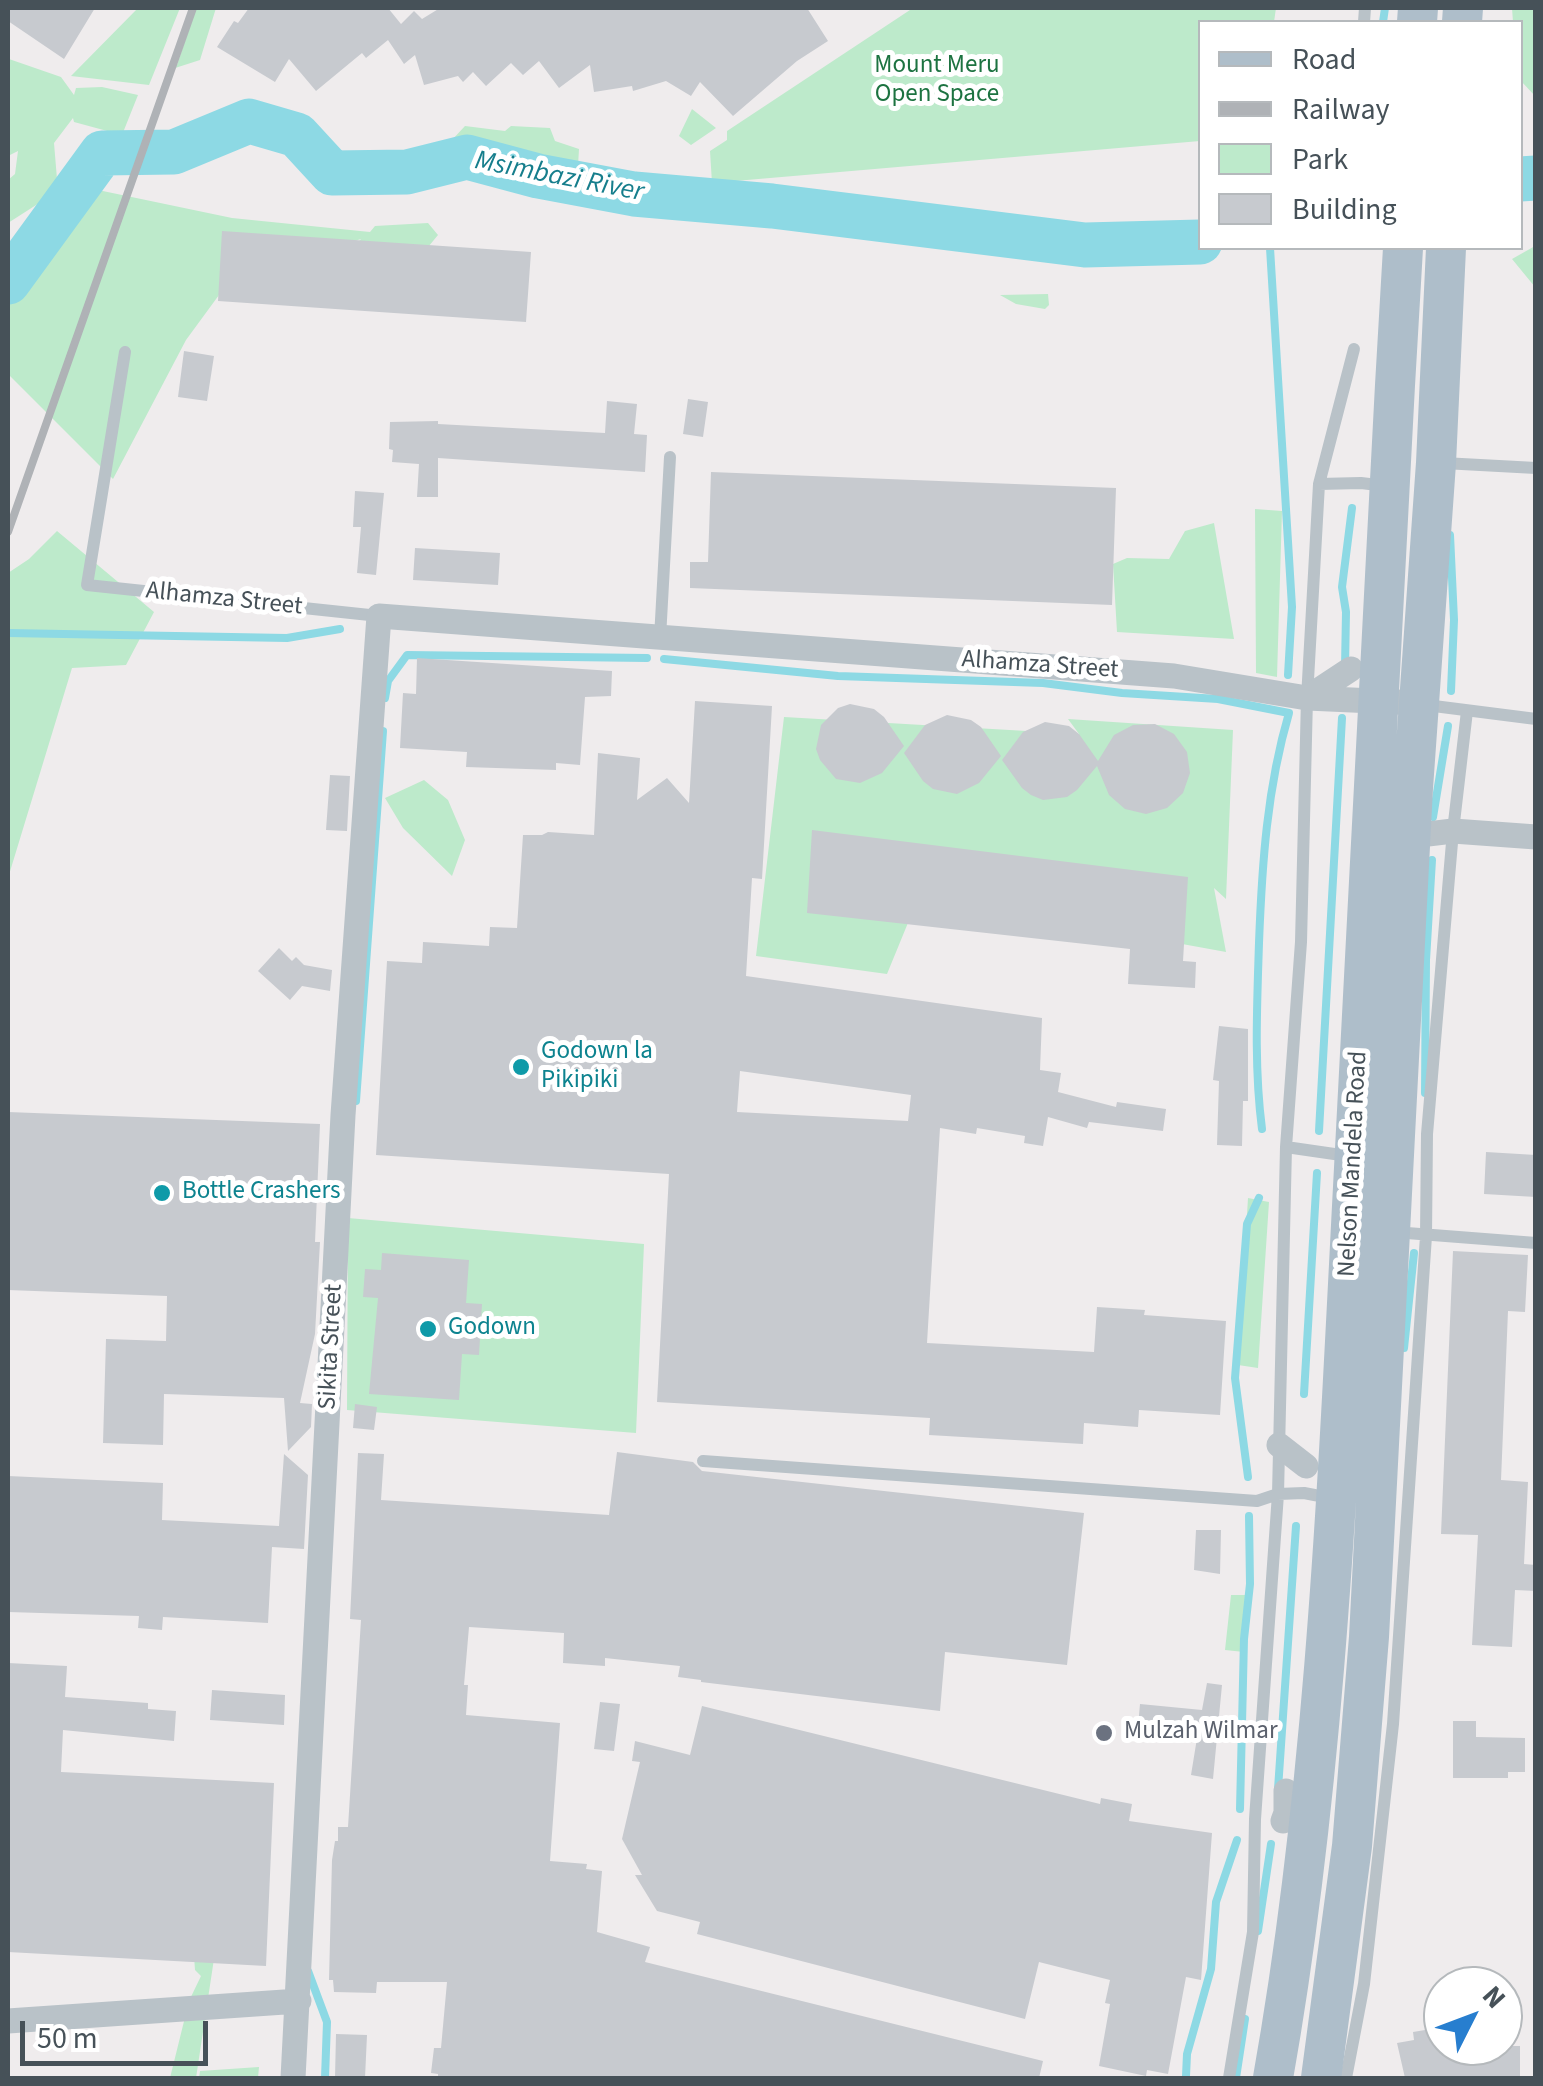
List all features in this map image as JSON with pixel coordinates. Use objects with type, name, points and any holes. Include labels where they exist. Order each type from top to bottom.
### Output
[{"type":"main road","name":"Nelson Mandela Road","points":[[1273,2078],[1296,1830],[1337,1500],[1376,700],[1403,250]]},
{"type":"main road","name":"Nelson Mandela Road","points":[[1321,2078],[1384,1641],[1408,1234],[1411,836],[1446,250]]},
{"type":"street","name":"Alhamza Street","points":[[379,616],[1174,676],[1307,698],[1419,704]]},
{"type":"street","name":"Sikita Street","points":[[293,2078],[344,1115],[379,616]]},
{"type":"street","points":[[1307,698],[1351,669]]},
{"type":"street","points":[[1411,836],[1453,831],[1536,837]]},
{"type":"street","points":[[1279,1445],[1306,1466]]},
{"type":"street","points":[[1286,1792],[1286,1812],[1296,1830]]},
{"type":"street","points":[[8,2022],[299,2001]]},
{"type":"lane","points":[[1230,2078],[1253,1932],[1255,1819],[1278,1494],[1286,1147],[1302,942],[1307,698],[1319,484],[1354,349]]},
{"type":"lane","name":"Alhamza Street","points":[[125,352],[87,585],[379,616]]},
{"type":"lane","points":[[660,638],[670,457]]},
{"type":"lane","points":[[1436,463],[1536,468]]},
{"type":"lane","points":[[1319,484],[1389,487]]},
{"type":"lane","points":[[1419,704],[1536,719]]},
{"type":"lane","points":[[1467,710],[1427,1134],[1408,1234],[1536,1244]]},
{"type":"lane","points":[[1286,1147],[1355,1157]]},
{"type":"lane","points":[[702,1460],[1215,1498],[1257,1500],[1304,1493],[1337,1500]]},
{"type":"lane","points":[[1346,2078],[1364,1984],[1385,1813],[1384,1641]]},
{"type":"lane","points":[[1255,1819],[1296,1830]]},
{"type":"green space","points":[[138,8],[180,8],[149,85],[71,76]]},
{"type":"green space","points":[[196,8],[216,8],[200,60],[172,69],[177,65]]},
{"type":"green space","name":"Mount Meru Open Space","points":[[913,8],[1276,8],[1274,20],[1198,20],[1198,141],[712,183],[710,151],[727,140],[727,131]]},
{"type":"green space","points":[[1512,8],[1535,8],[1535,96],[1523,83],[1523,20],[1513,20]]},
{"type":"green space","points":[[9,59],[61,77],[74,95],[76,88],[102,87],[138,95],[122,135],[74,122],[73,118],[54,143],[58,191],[8,223],[8,180],[15,174],[18,151],[8,156]]},
{"type":"green space","points":[[692,109],[716,128],[691,145],[679,136]]},
{"type":"green space","points":[[465,126],[505,131],[511,126],[550,128],[555,141],[579,149],[578,166],[451,141]]},
{"type":"green space","points":[[98,190],[232,218],[370,232],[375,226],[428,223],[438,235],[419,258],[346,255],[361,239],[230,280],[186,340],[113,479],[8,374],[8,269]]},
{"type":"green space","points":[[1535,246],[1535,287],[1512,259]]},
{"type":"green space","points":[[1048,294],[1049,305],[1045,309],[1016,304],[1000,295]]},
{"type":"green space","points":[[1255,509],[1282,511],[1277,677],[1256,673]]},
{"type":"green space","points":[[1214,523],[1234,639],[1117,632],[1113,564],[1127,558],[1169,559],[1185,531]]},
{"type":"green space","points":[[57,531],[154,612],[126,665],[72,668],[8,878],[8,573],[29,559]]},
{"type":"green space","points":[[784,717],[1079,734],[1068,719],[1233,730],[1226,899],[1214,888],[1226,952],[919,896],[887,974],[756,956]]},
{"type":"green space","points":[[424,780],[448,800],[465,840],[452,876],[403,828],[385,798]]},
{"type":"green space","points":[[1248,1198],[1269,1202],[1258,1368],[1238,1365]]},
{"type":"green space","points":[[348,1218],[644,1244],[636,1433],[347,1410]]},
{"type":"green space","points":[[1231,1595],[1245,1595],[1244,1652],[1225,1650]]},
{"type":"green space","points":[[220,1919],[196,2078],[170,2078],[189,2001],[201,1976],[195,1970],[194,1956]]},
{"type":"green space","points":[[259,2067],[258,2078],[199,2078],[200,2071]]},
{"type":"building","points":[[8,8],[95,8],[64,59],[8,21]]},
{"type":"building","points":[[249,8],[388,8],[401,24],[414,11],[422,19],[440,8],[807,8],[828,41],[797,61],[733,116],[700,82],[691,96],[666,81],[633,91],[632,86],[594,92],[590,65],[559,88],[539,61],[523,75],[511,63],[486,86],[473,72],[463,82],[458,76],[424,85],[415,55],[404,64],[388,40],[366,58],[362,53],[316,91],[289,59],[275,82],[217,47],[234,21],[238,23]]},
{"type":"building","points":[[222,231],[531,252],[526,322],[218,301]]},
{"type":"building","points":[[184,351],[214,356],[207,401],[178,397]]},
{"type":"building","points":[[688,399],[708,402],[703,437],[683,434]]},
{"type":"building","points":[[607,401],[637,404],[634,434],[647,435],[645,472],[438,458],[438,497],[417,497],[419,464],[392,462],[390,422],[438,421],[605,433]]},
{"type":"building","points":[[711,472],[1116,488],[1112,605],[690,588],[690,562],[708,562]]},
{"type":"building","points":[[355,491],[384,493],[376,575],[357,573],[361,527],[353,527]]},
{"type":"building","points":[[415,548],[500,553],[498,585],[413,580]]},
{"type":"building","points":[[417,658],[612,671],[611,696],[585,697],[580,765],[556,763],[556,770],[466,767],[467,752],[400,748],[403,693],[416,694]]},
{"type":"building","points":[[695,701],[772,706],[762,879],[752,878],[746,976],[1042,1018],[1040,1070],[1061,1073],[1058,1092],[1116,1107],[1117,1102],[1166,1109],[1163,1131],[1089,1122],[1087,1128],[1048,1117],[1043,1146],[1024,1143],[1025,1136],[977,1128],[976,1134],[940,1128],[927,1343],[1094,1352],[1097,1307],[1226,1321],[1220,1415],[1139,1410],[1138,1427],[1084,1423],[1083,1444],[929,1435],[930,1418],[657,1402],[669,1174],[376,1155],[387,961],[422,963],[423,942],[489,946],[490,927],[517,928],[523,835],[594,835],[598,753],[640,758],[637,800],[667,778],[689,803]],"holes":[[[740,1071],[911,1095],[908,1121],[737,1112]]]},
{"type":"building","points":[[850,704],[874,709],[904,746],[882,773],[860,783],[836,779],[816,749],[821,725],[838,708]]},
{"type":"building","points":[[947,715],[971,720],[981,727],[1001,756],[979,783],[957,794],[933,789],[904,753],[925,725]]},
{"type":"building","points":[[1045,722],[1069,726],[1098,761],[1114,735],[1133,725],[1155,724],[1174,734],[1187,752],[1190,773],[1183,793],[1167,808],[1146,814],[1125,809],[1109,795],[1097,766],[1067,797],[1043,800],[1031,795],[1002,760],[1023,732]]},
{"type":"building","points":[[330,775],[350,776],[347,831],[326,830]]},
{"type":"building","points":[[812,830],[1188,877],[1183,961],[1196,962],[1195,988],[1128,984],[1130,949],[807,913]]},
{"type":"building","points":[[279,948],[292,961],[296,957],[304,965],[332,970],[330,991],[302,986],[290,1000],[258,971]]},
{"type":"building","points":[[1219,1026],[1248,1029],[1248,1101],[1243,1101],[1242,1146],[1217,1145],[1219,1081],[1213,1080]]},
{"type":"building","name":"Bottle Crashers","points":[[8,1112],[320,1124],[315,1334],[300,1403],[312,1404],[311,1427],[288,1451],[284,1398],[164,1394],[163,1445],[103,1443],[106,1339],[166,1341],[167,1296],[8,1290]]},
{"type":"building","points":[[1486,1152],[1536,1155],[1536,1197],[1484,1194]]},
{"type":"building","points":[[1453,1251],[1528,1255],[1525,1312],[1508,1311],[1501,1480],[1528,1482],[1524,1564],[1536,1565],[1536,1591],[1515,1590],[1512,1647],[1472,1645],[1478,1535],[1441,1534]]},
{"type":"building","name":"Godown","points":[[382,1253],[469,1260],[466,1303],[482,1304],[479,1355],[462,1354],[459,1400],[369,1394],[378,1298],[363,1297],[365,1269],[381,1270]]},
{"type":"building","points":[[355,1404],[377,1407],[374,1430],[353,1428]]},
{"type":"building","points":[[617,1452],[693,1462],[702,1471],[1084,1513],[1067,1665],[945,1652],[940,1711],[701,1682],[678,1677],[680,1666],[605,1658],[605,1666],[563,1663],[564,1633],[469,1627],[464,1685],[468,1685],[466,1715],[560,1723],[550,1861],[587,1864],[586,1869],[602,1871],[597,1932],[650,1947],[645,1962],[1043,2061],[1039,2078],[438,2078],[438,2074],[431,2073],[434,2048],[441,2048],[447,1982],[377,1982],[376,1993],[334,1992],[333,1980],[329,1980],[332,1860],[338,1827],[348,1827],[361,1620],[350,1619],[358,1453],[384,1454],[381,1500],[609,1515]]},
{"type":"building","points":[[284,1454],[308,1475],[304,1549],[272,1547],[268,1623],[163,1617],[162,1630],[138,1628],[139,1616],[8,1612],[8,1476],[163,1483],[162,1520],[279,1526]]},
{"type":"building","points":[[1196,1530],[1221,1530],[1220,1574],[1194,1570]]},
{"type":"building","points":[[8,1663],[67,1666],[65,1697],[148,1703],[148,1709],[176,1711],[174,1741],[63,1730],[61,1772],[274,1783],[266,1966],[8,1952]]},
{"type":"building","points":[[1207,1683],[1222,1685],[1213,1779],[1191,1775],[1198,1732],[1138,1726],[1140,1704],[1202,1710]]},
{"type":"building","points":[[212,1690],[285,1695],[284,1725],[210,1720]]},
{"type":"building","points":[[600,1702],[620,1704],[614,1751],[594,1749]]},
{"type":"building","points":[[702,1706],[1100,1804],[1101,1798],[1132,1804],[1129,1821],[1212,1833],[1201,1980],[1186,1977],[1168,2074],[1147,2070],[1146,2076],[1099,2066],[1110,2004],[1105,2003],[1110,1980],[1039,1962],[1025,2019],[697,1934],[700,1922],[657,1911],[635,1875],[642,1875],[622,1839],[640,1762],[632,1761],[635,1741],[690,1755]]},
{"type":"building","points":[[1453,1721],[1476,1721],[1476,1737],[1525,1738],[1525,1772],[1508,1772],[1508,1778],[1453,1778]]},
{"type":"building","points":[[1423,2030],[1423,2066],[1520,2066],[1520,2078],[1405,2078],[1397,2043],[1414,2040],[1413,2032]]},
{"type":"building","points":[[336,2034],[367,2035],[365,2078],[335,2078]]},
{"type":"waterway","points":[[1383,20],[1385,8]]},
{"type":"waterway","name":"Msimbazi River","points":[[8,282],[102,153],[174,152],[249,121],[297,135],[332,173],[407,172],[467,157],[538,176],[634,194],[772,206],[1085,245],[1198,242]]},
{"type":"waterway","name":"Msimbazi River","points":[[1523,179],[1536,178]]},
{"type":"waterway","points":[[1270,250],[1292,607],[1288,675]]},
{"type":"waterway","points":[[1345,667],[1346,612],[1342,587],[1352,508]]},
{"type":"waterway","points":[[1450,535],[1454,620],[1451,691]]},
{"type":"waterway","points":[[8,633],[287,638],[340,629]]},
{"type":"waterway","points":[[385,698],[388,681],[407,655],[647,658]]},
{"type":"waterway","points":[[664,659],[838,676],[1043,683],[1218,699],[1289,713],[1271,798],[1262,884],[1257,1036],[1262,1129]]},
{"type":"waterway","points":[[1319,1131],[1342,718]]},
{"type":"waterway","points":[[1433,817],[1448,726]]},
{"type":"waterway","points":[[356,1101],[383,731]]},
{"type":"waterway","points":[[1425,1093],[1432,860]]},
{"type":"waterway","points":[[1304,1394],[1317,1173]]},
{"type":"waterway","points":[[1248,1477],[1235,1378],[1247,1224],[1259,1198]]},
{"type":"waterway","points":[[1404,1348],[1414,1253]]},
{"type":"waterway","points":[[1240,1809],[1244,1639],[1250,1584],[1249,1516]]},
{"type":"waterway","points":[[1278,1789],[1296,1526]]},
{"type":"waterway","points":[[1186,2076],[1187,2054],[1211,1969],[1216,1902],[1237,1840]]},
{"type":"waterway","points":[[1258,1931],[1271,1844]]},
{"type":"waterway","points":[[308,1971],[327,2022],[325,2078]]},
{"type":"waterway","points":[[1236,2078],[1245,2019]]},
{"type":"railway","points":[[8,532],[193,8]]},
{"type":"place","name":"Godown la Pikipiki","points":[[521,1067]]},
{"type":"place","name":"Bottle Crashers","points":[[162,1193]]},
{"type":"place","name":"Godown","points":[[428,1329]]},
{"type":"place","name":"Mulzah Wilmar","points":[[1104,1733]]}]
